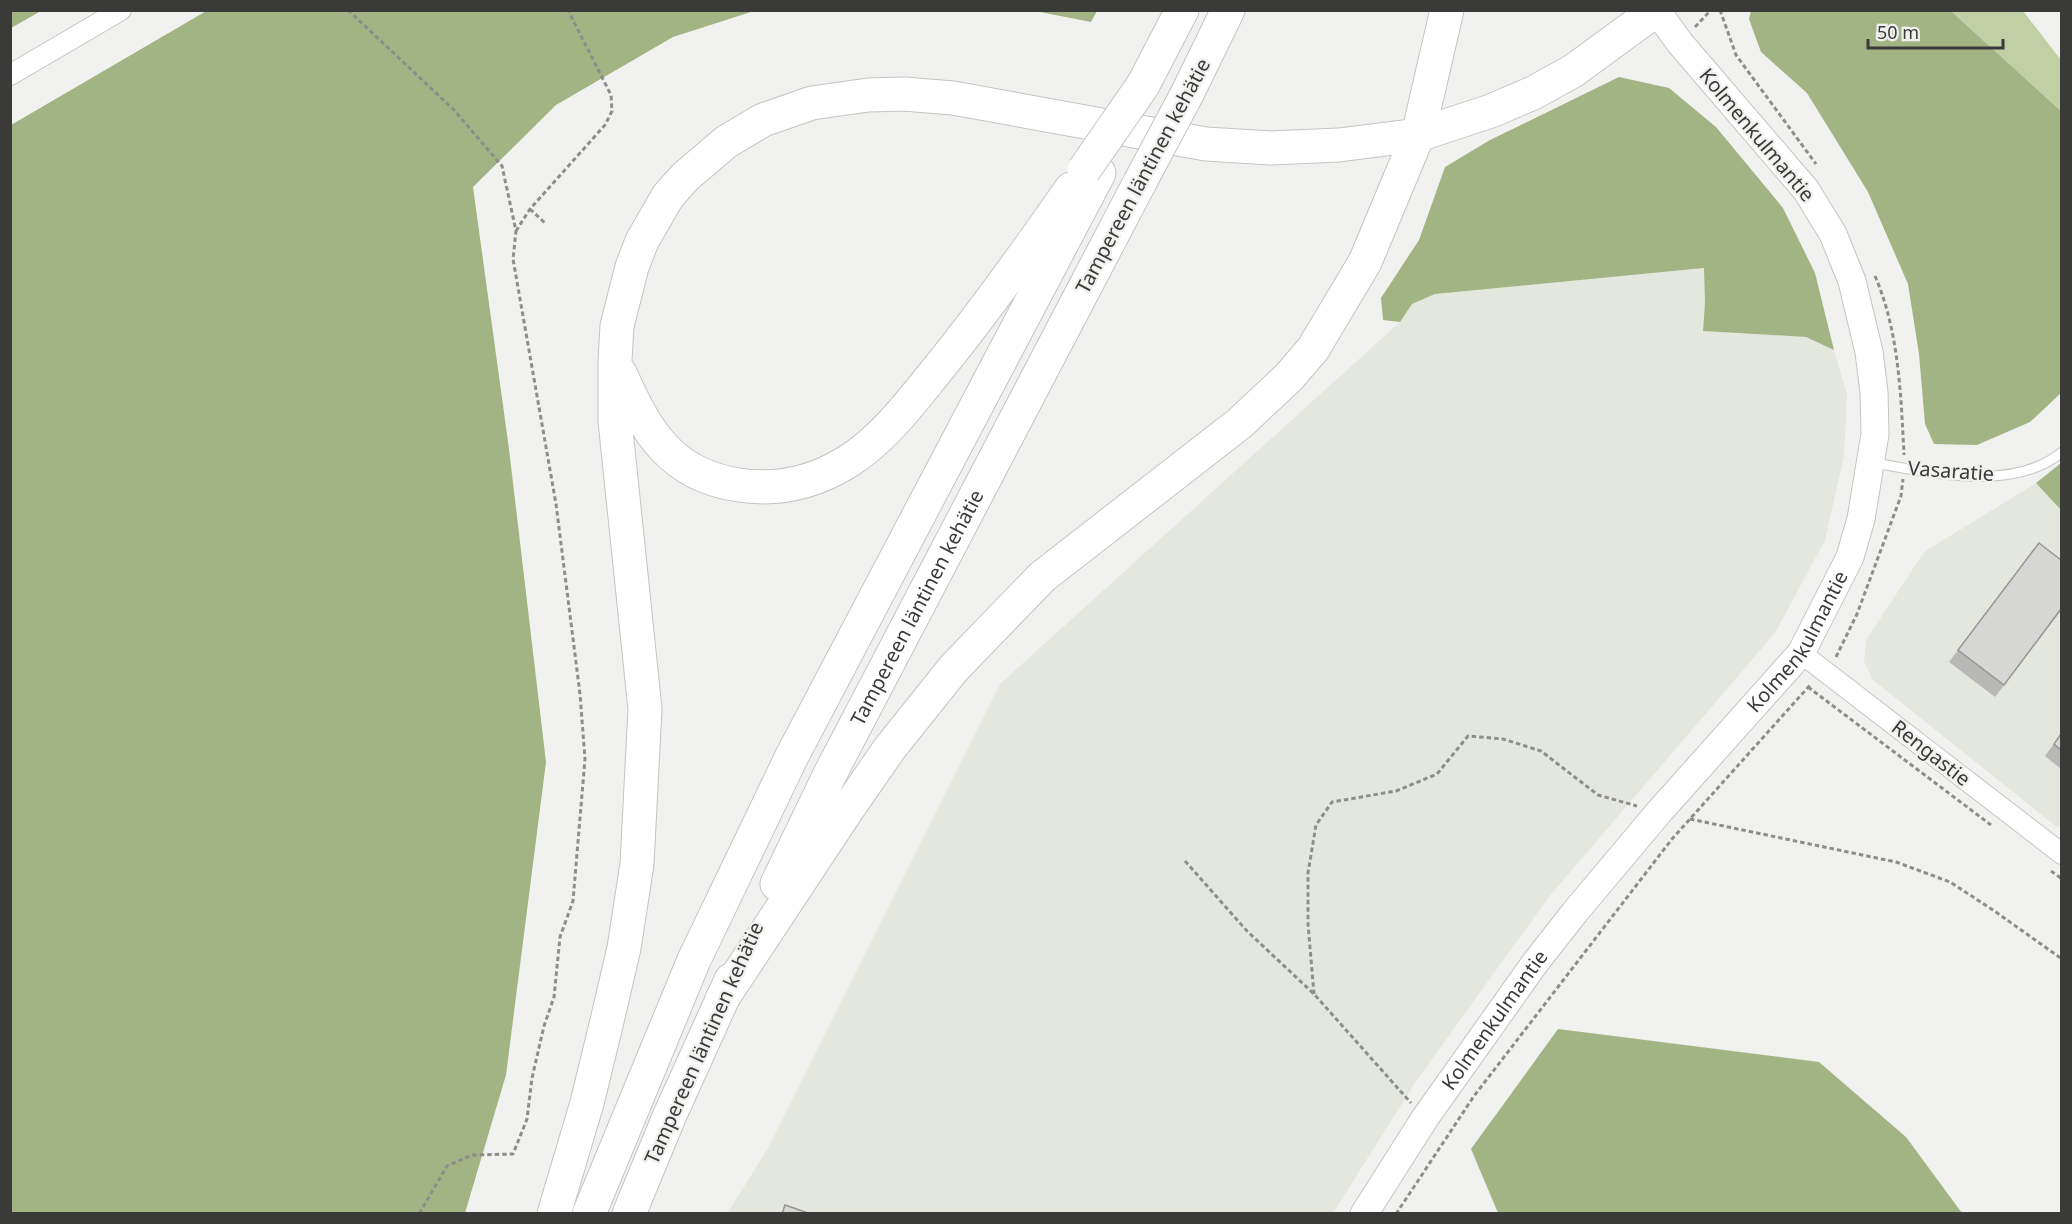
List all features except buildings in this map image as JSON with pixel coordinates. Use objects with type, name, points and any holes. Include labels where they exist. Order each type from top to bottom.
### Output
[{"type":"highway","name":"Tampereen läntinen kehätie","points":[[589,1214],[694,960],[787,767],[1091,172],[1143,85],[1182,10]]},
{"type":"highway","name":"Tampereen läntinen kehätie","points":[[628,1214],[722,999],[831,772],[1187,94],[1228,10]]},
{"type":"highway","points":[[722,999],[890,748],[954,668],[1042,577],[1240,423],[1289,377],[1313,349],[1365,262],[1418,135],[1447,10]]},
{"type":"highway","points":[[554,1214],[607,1022],[624,948],[637,864],[645,709],[615,422],[615,360],[617,326],[632,267],[650,226],[668,196],[707,156],[741,132],[763,120],[812,102],[877,94],[953,98],[1206,144],[1271,148],[1339,145],[1418,135],[1491,111],[1533,93],[1573,71],[1655,11]]},
{"type":"highway","points":[[615,360],[638,413],[654,437],[672,457],[691,470],[723,483],[773,488],[797,485],[847,462],[875,441],[906,408],[1091,172]]},
{"type":"street","points":[[10,75],[121,10]]},
{"type":"street","name":"Kolmenkulmantie","points":[[1364,1214],[1425,1118],[1535,963],[1659,812],[1801,652],[1850,557],[1861,519],[1875,434],[1874,392],[1869,352],[1852,281],[1833,234],[1806,190],[1655,11]]},
{"type":"street","name":"Rengastie","points":[[1801,652],[2061,854]]},
{"type":"lane","name":"Vasaratie","points":[[1871,462],[1932,473],[1980,476],[2015,474],[2052,459],[2061,452]]},
{"type":"path","points":[[348,10],[454,110],[502,166],[516,231],[513,259],[556,504],[580,694],[585,759],[573,901],[560,938],[554,997],[532,1078],[527,1119],[513,1154],[472,1155],[447,1166],[419,1214]]},
{"type":"path","points":[[516,231],[530,209],[605,125],[612,111],[611,95],[568,10]]},
{"type":"path","points":[[1720,10],[1736,55],[1818,168]]},
{"type":"path","points":[[530,209],[545,224]]},
{"type":"path","points":[[1396,1214],[1474,1096],[1690,819],[1839,654],[1857,614],[1901,496],[1905,468],[1902,405],[1892,335],[1881,290],[1873,271]]},
{"type":"path","points":[[1808,687],[1996,829]]},
{"type":"path","points":[[1314,994],[1308,924],[1308,873],[1316,825],[1332,802],[1396,791],[1437,774],[1468,736],[1503,739],[1541,752],[1598,795],[1690,819],[1896,862],[1950,882],[2061,959]]},
{"type":"path","points":[[1185,861],[1247,931],[1314,994],[1425,1118]]},
{"type":"path","points":[[2043,864],[2061,879]]},
{"type":"shaded area","points":[[1705,268],[1703,331],[1806,337],[1834,350],[1847,395],[1844,456],[1825,540],[1775,633],[1548,898],[1415,1083],[1333,1213],[727,1214],[768,1148],[1000,684],[1400,322],[1412,304],[1435,294]]},
{"type":"shaded area","points":[[2036,483],[2061,510],[2062,823],[2058,828],[1873,680],[1864,661],[1866,640],[1924,552]]},
{"type":"green space","points":[[11,10],[41,10],[41,11],[11,28]]},
{"type":"green space","points":[[208,10],[754,11],[673,37],[556,105],[473,187],[509,449],[546,762],[506,1075],[465,1213],[11,1213],[11,125]]},
{"type":"green space","points":[[1097,10],[1091,22],[1035,11]]},
{"type":"green space","points":[[1751,11],[1951,11],[2061,111],[2061,393],[2030,422],[1977,445],[1934,444],[1925,424],[1919,354],[1908,284],[1868,192],[1807,93],[1761,52],[1749,19]]},
{"type":"green space","points":[[1951,11],[2023,11],[2061,60],[2061,111]]},
{"type":"green space","points":[[1619,77],[1669,88],[1716,127],[1783,208],[1815,273],[1834,350],[1806,337],[1703,331],[1704,268],[1435,294],[1412,304],[1400,322],[1383,320],[1381,298],[1419,240],[1445,167],[1490,140]]},
{"type":"green space","points":[[2061,463],[2061,510],[2036,483]]},
{"type":"green space","points":[[1558,1029],[1819,1062],[1906,1137],[1962,1213],[1498,1213],[1471,1149]]}]
